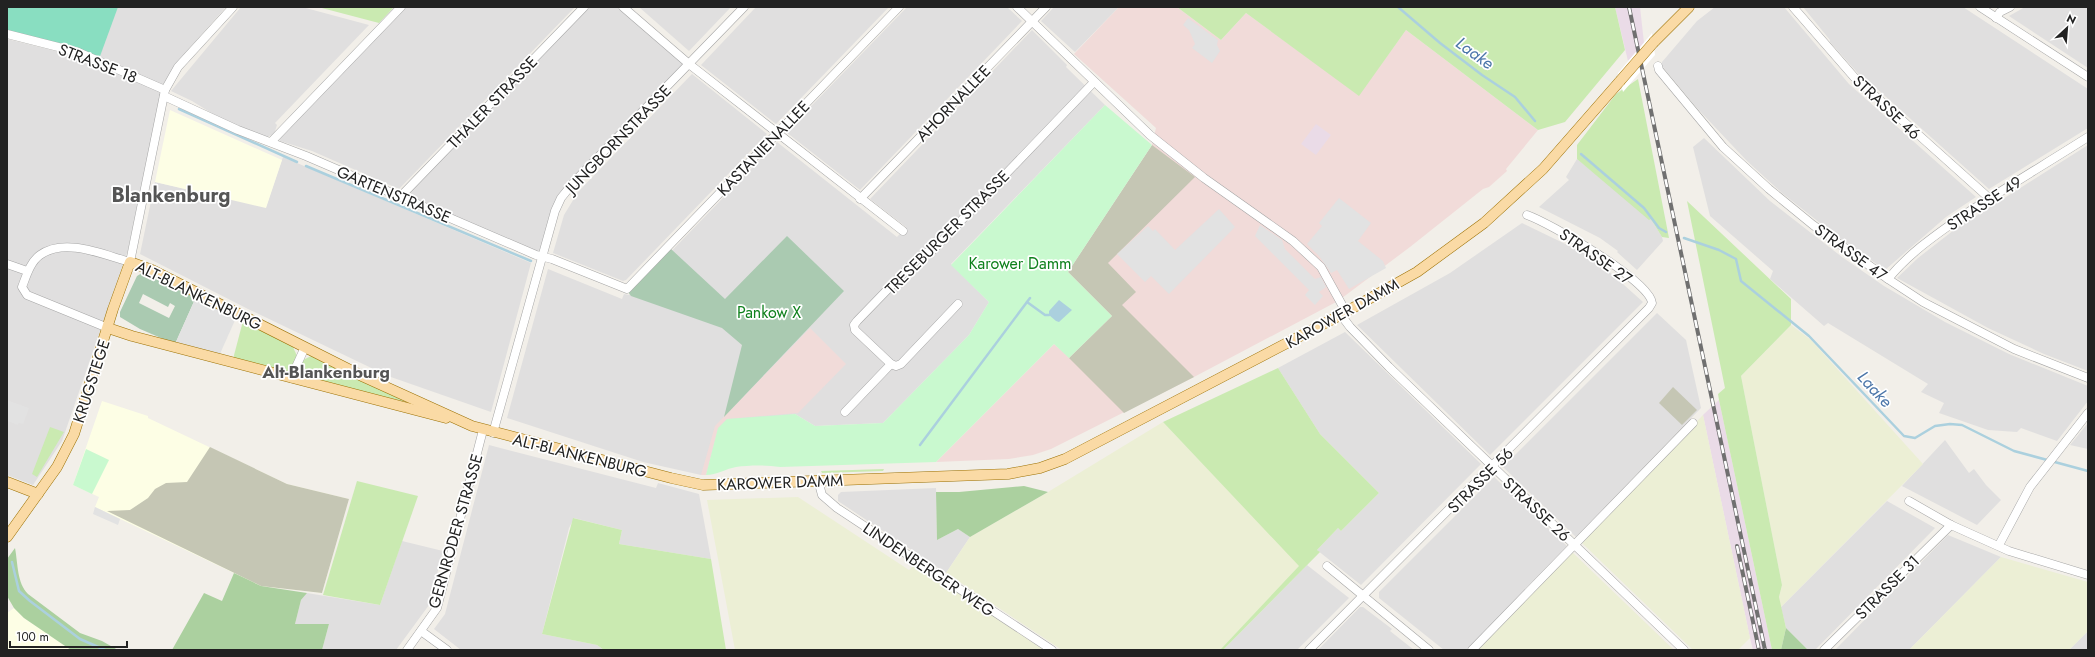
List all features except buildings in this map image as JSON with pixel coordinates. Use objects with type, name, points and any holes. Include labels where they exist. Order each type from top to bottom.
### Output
[{"type":"main road","name":"KAROWER DAMM","points":[[703,485],[1008,474],[1054,464],[1344,314],[1417,272],[1451,248],[1484,223],[1543,169],[1654,42],[1689,7]]},
{"type":"main road","name":"KRUGSTEGE","points":[[7,538],[57,467],[74,434],[130,262]]},
{"type":"main road","name":"ALT-BLANKENBURG","points":[[130,262],[152,270],[305,348],[458,420],[483,430],[703,485]]},
{"type":"main road","name":"ALT-BLANKENBURG","points":[[108,328],[132,336],[291,378],[458,420]]},
{"type":"main road","points":[[7,482],[38,494]]},
{"type":"street","points":[[130,262],[164,93],[178,67],[233,7]]},
{"type":"street","points":[[271,142],[401,7]]},
{"type":"street","name":"THALER STRASSE","points":[[400,197],[584,7]]},
{"type":"street","points":[[623,7],[689,64],[903,232]]},
{"type":"street","name":"JUNGBORNSTRASSE","points":[[494,433],[555,210],[561,198],[574,182],[744,7]]},
{"type":"street","name":"KASTANIENALLEE","points":[[627,289],[899,7]]},
{"type":"street","points":[[1017,7],[1094,82],[1162,145],[1204,178],[1293,241],[1321,267],[1344,314]]},
{"type":"street","name":"AHORNALLEE","points":[[860,199],[1046,7]]},
{"type":"street","name":"STRASSE 46","points":[[1793,7],[1854,77],[1989,198]]},
{"type":"street","points":[[1980,7],[2088,77]]},
{"type":"street","points":[[1996,18],[2000,12],[2010,7]]},
{"type":"street","name":"STRASSE 18","points":[[7,34],[78,52],[164,93]]},
{"type":"street","name":"STRASSE 47","points":[[1658,66],[1659,70],[1723,146],[1769,189],[1813,225],[1888,279],[1923,302],[2014,349],[2088,378]]},
{"type":"street","name":"TRESEBURGER STRASSE","points":[[891,364],[855,330],[854,325],[920,256],[933,250],[1094,82]]},
{"type":"street","name":"GARTENSTRASSE","points":[[164,93],[271,142],[400,197],[542,257],[627,289]]},
{"type":"street","name":"STRASSE 49","points":[[1888,279],[1899,265],[1934,236],[1989,198],[2088,137]]},
{"type":"street","name":"STRASSE 27","points":[[1528,215],[1557,229],[1608,261],[1649,294],[1652,302],[1649,308]]},
{"type":"street","name":"ALT-BLANKENBURG","points":[[108,328],[27,295],[22,287],[27,271],[39,255],[61,247],[72,248],[130,262]]},
{"type":"street","points":[[7,264],[27,271]]},
{"type":"street","points":[[845,412],[891,364],[896,366],[901,364],[958,304]]},
{"type":"street","name":"STRASSE 56","points":[[1309,650],[1493,467],[1649,308]]},
{"type":"street","name":"STRASSE 26","points":[[1344,314],[1350,327],[1389,366],[1684,650]]},
{"type":"street","points":[[291,378],[305,348]]},
{"type":"street","points":[[1999,545],[2030,487],[2088,413]]},
{"type":"street","points":[[1472,650],[1693,423]]},
{"type":"street","name":"GERNRODER STRASSE","points":[[407,650],[437,608],[483,430]]},
{"type":"street","name":"LINDENBERGER WEG","points":[[818,480],[822,495],[831,503],[1052,650]]},
{"type":"street","points":[[1908,501],[1951,525],[1999,545],[2045,563],[2088,575]]},
{"type":"street","name":"STRASSE 31","points":[[1824,650],[1951,525]]},
{"type":"street","points":[[1327,566],[1429,650]]},
{"type":"street","points":[[421,631],[447,650]]},
{"type":"shaded area","points":[[7,7],[226,7],[177,62],[162,86],[78,49]]},
{"type":"shaded area","points":[[241,7],[302,7],[369,25],[275,123],[277,125],[274,134],[267,137],[221,119],[192,101],[171,91]]},
{"type":"shaded area","points":[[404,7],[575,7],[399,189],[312,151],[280,141],[279,138]]},
{"type":"shaded area","points":[[589,7],[620,7],[683,63],[682,66],[572,181],[539,252],[409,197],[412,190]]},
{"type":"shaded area","points":[[639,7],[731,7],[689,51]]},
{"type":"shaded area","points":[[756,7],[889,7],[776,124],[701,65]]},
{"type":"shaded area","points":[[907,7],[1007,7],[1022,21],[860,190],[786,132]]},
{"type":"shaded area","points":[[1054,7],[1119,7],[1075,52],[1041,21]]},
{"type":"shaded area","points":[[1119,7],[1177,7],[1221,40],[1246,13],[1359,95],[1406,30],[1538,130],[1506,169],[1507,171],[1489,187],[1483,189],[1410,247],[1338,301],[1194,377],[1051,449],[1033,455],[1009,459],[936,462],[1054,344],[1070,358],[1068,272],[1152,145],[1156,128],[1074,54]]},
{"type":"shaded area","points":[[1615,7],[1640,7],[1644,43],[1628,61]]},
{"type":"shaded area","points":[[1715,7],[1784,7],[1849,84],[1976,197],[1946,217],[1885,270],[1834,234],[1782,193],[1747,161],[1696,107],[1662,66],[1662,62],[1697,21]]},
{"type":"shaded area","points":[[1803,7],[1963,7],[2088,89],[2088,128],[1989,189],[1866,79],[1864,80],[1830,42],[1830,40]]},
{"type":"shaded area","points":[[2025,7],[2088,7],[2088,68],[2009,16]]},
{"type":"shaded area","points":[[1188,18],[1218,40],[1217,45],[1220,51],[1212,63],[1192,48],[1195,44],[1189,30],[1183,25]]},
{"type":"shaded area","points":[[1032,30],[1067,65],[1066,67],[1105,105],[951,264],[989,302],[969,335],[883,423],[815,426],[795,414],[718,429],[706,475],[701,475],[643,462],[507,418],[548,269],[622,299],[624,294],[629,295],[777,142],[897,237],[906,227],[870,199]]},
{"type":"shaded area","points":[[7,39],[76,56],[161,92],[128,250],[62,441],[33,485],[7,475]]},
{"type":"shaded area","points":[[692,74],[767,134],[626,280],[623,281],[553,253],[564,215],[578,192]]},
{"type":"shaded area","points":[[170,110],[282,160],[266,208],[155,182]]},
{"type":"shaded area","points":[[1316,124],[1331,135],[1316,155],[1301,144]]},
{"type":"shaded area","points":[[1704,138],[1770,201],[1842,257],[1884,286],[1945,322],[2009,354],[2088,386],[2088,401],[2057,441],[2021,428],[2017,432],[1988,430],[1939,413],[1944,403],[1921,392],[1928,384],[1828,323],[1824,326],[1770,279],[1773,271],[1710,216],[1693,147]]},
{"type":"shaded area","points":[[1152,145],[1195,177],[1108,263],[1136,292],[1122,305],[1194,377],[1124,413],[1069,358],[1112,316],[1068,272]]},
{"type":"shaded area","points":[[2088,145],[2088,371],[2044,354],[1988,328],[1897,278],[1918,258],[1954,230]]},
{"type":"shaded area","points":[[283,157],[531,263],[491,412],[388,376],[248,309],[140,254],[155,182],[266,207]]},
{"type":"shaded area","points":[[1577,159],[1651,219],[1662,237],[1663,241],[1637,270],[1617,252],[1618,251],[1600,238],[1539,207],[1569,180],[1566,177]]},
{"type":"shaded area","points":[[1339,198],[1371,223],[1358,241],[1383,261],[1386,268],[1349,289],[1337,270],[1331,273],[1319,256],[1307,244],[1322,226],[1319,223]]},
{"type":"shaded area","points":[[1219,209],[1235,227],[1169,294],[1151,276],[1145,282],[1117,254],[1148,226],[1153,231],[1155,229],[1175,250]]},
{"type":"shaded area","points":[[1522,223],[1586,254],[1604,267],[1643,302],[1490,455],[1357,325],[1450,273]]},
{"type":"shaded area","points":[[1260,225],[1282,240],[1285,249],[1315,279],[1321,277],[1326,287],[1319,292],[1323,296],[1315,305],[1305,295],[1309,290],[1255,236]]},
{"type":"shaded area","points":[[196,297],[236,318],[219,356],[175,344]]},
{"type":"shaded area","points":[[1657,313],[1686,340],[1701,408],[1576,537],[1503,467]]},
{"type":"shaded area","points":[[1791,325],[1811,340],[1923,464],[1781,607],[1779,597],[1782,585],[1741,376]]},
{"type":"shaded area","points":[[810,328],[846,364],[798,413],[727,419],[718,429],[706,475],[701,475],[715,426]]},
{"type":"shaded area","points":[[1345,332],[1481,464],[1361,585],[1317,550],[1338,528],[1341,531],[1379,493],[1320,434],[1278,368]]},
{"type":"shaded area","points":[[1673,387],[1697,410],[1682,425],[1659,403]]},
{"type":"shaded area","points":[[7,400],[29,408],[23,424],[18,423],[18,425],[7,421]]},
{"type":"shaded area","points":[[1719,400],[1772,650],[1753,650],[1750,638],[1703,415]]},
{"type":"shaded area","points":[[102,401],[148,416],[148,418],[287,484],[349,499],[322,593],[261,586],[95,507],[99,497],[73,485]]},
{"type":"shaded area","points":[[1703,415],[1750,638],[1738,650],[1693,650],[1581,542]]},
{"type":"shaded area","points":[[1163,422],[1300,566],[1220,650],[1062,650],[946,573],[970,537],[1048,492]]},
{"type":"shaded area","points":[[2088,423],[2088,449],[2070,445]]},
{"type":"shaded area","points":[[1945,440],[1969,473],[1974,469],[1986,485],[2001,500],[1977,525],[1902,486]]},
{"type":"shaded area","points":[[489,445],[656,488],[658,483],[699,494],[711,559],[619,544],[622,530],[574,518],[569,528],[542,634],[597,645],[604,650],[461,650],[434,629],[445,614]]},
{"type":"shaded area","points":[[210,447],[287,484],[349,499],[322,593],[261,586],[107,511],[130,510],[148,498],[155,489],[166,483],[187,482]]},
{"type":"shaded area","points":[[1494,477],[1567,546],[1466,650],[1444,650],[1379,598],[1379,592]]},
{"type":"shaded area","points":[[936,488],[937,540],[958,529],[970,537],[946,573],[838,501],[838,495],[841,492]]},
{"type":"shaded area","points":[[798,497],[909,570],[915,564],[1044,650],[735,650],[707,500]]},
{"type":"shaded area","points":[[1887,501],[1935,528],[1815,650],[1808,650],[1786,628],[1781,607]]},
{"type":"shaded area","points":[[95,507],[120,519],[118,525],[93,514]]},
{"type":"shaded area","points":[[1948,535],[2001,557],[1909,650],[1835,650]]},
{"type":"shaded area","points":[[402,541],[443,551],[429,605],[396,650],[322,650],[329,624],[295,624],[301,600],[307,593],[380,605]]},
{"type":"shaded area","points":[[1571,551],[1674,650],[1477,650]]},
{"type":"shaded area","points":[[2001,557],[2088,582],[2088,631],[2069,650],[1909,650]]},
{"type":"shaded area","points":[[1307,565],[1349,598],[1297,650],[1223,650]]},
{"type":"shaded area","points":[[1360,607],[1363,607],[1392,629],[1390,631],[1414,650],[1318,650]]},
{"type":"shaded area","points":[[14,608],[24,618],[71,650],[7,650],[7,613]]},
{"type":"shaded area","points":[[2088,631],[2088,650],[2069,650]]},
{"type":"green space","points":[[7,7],[118,7],[99,59],[7,32]]},
{"type":"green space","points":[[318,7],[394,7],[379,23]]},
{"type":"green space","points":[[1177,7],[1615,7],[1625,50],[1565,122],[1538,130],[1406,30],[1359,96],[1246,13],[1221,40]]},
{"type":"green space","points":[[1638,79],[1669,238],[1662,237],[1651,219],[1649,220],[1577,159],[1577,145],[1616,94]]},
{"type":"green space","name":"Karower Damm","points":[[1105,105],[1152,145],[1068,272],[1112,316],[1069,358],[1054,344],[936,462],[780,467],[747,466],[736,467],[706,475],[718,428],[727,419],[795,414],[815,426],[883,423],[969,335],[989,302],[951,265]]},
{"type":"green space","points":[[1687,201],[1791,299],[1791,325],[1741,376],[1782,585],[1779,597],[1786,628],[1781,650],[1772,650],[1719,400],[1718,394],[1725,388]]},
{"type":"green space","name":"Pankow X","points":[[787,236],[844,291],[724,417],[742,345],[722,328],[631,296],[628,292],[671,249],[725,299]]},
{"type":"green space","points":[[142,273],[196,297],[175,344],[140,329],[120,317],[120,312],[137,276]],"holes":[[[143,294],[168,307],[170,303],[175,306],[169,318],[139,303]]]},
{"type":"green space","points":[[243,321],[293,347],[297,356],[291,369],[286,372],[233,359]]},
{"type":"green space","points":[[311,356],[426,407],[301,377],[298,372],[303,360]]},
{"type":"green space","points":[[1278,368],[1320,434],[1379,493],[1341,531],[1338,528],[1317,550],[1320,552],[1223,650],[1220,650],[1299,566],[1163,422]]},
{"type":"green space","points":[[50,427],[64,432],[37,477],[32,474]]},
{"type":"green space","points":[[86,449],[109,460],[92,494],[73,485]]},
{"type":"green space","points":[[884,469],[883,471],[822,473],[821,471]]},
{"type":"green space","points":[[357,481],[418,496],[380,605],[323,595]]},
{"type":"green space","points":[[1024,486],[1048,492],[970,537],[958,529],[937,540],[936,492],[959,492]]},
{"type":"green space","points":[[573,518],[622,530],[619,544],[711,559],[726,650],[604,650],[597,645],[542,634]]},
{"type":"green space","points":[[15,548],[18,573],[24,590],[28,594],[80,633],[102,641],[118,650],[71,650],[24,618],[14,608],[7,596],[7,559]]},
{"type":"green space","points":[[234,573],[261,586],[307,593],[301,600],[295,624],[329,624],[322,650],[172,650],[204,593],[222,601]]},
{"type":"green space","points":[[1786,628],[1808,650],[1781,650]]},
{"type":"water","points":[[1059,300],[1072,310],[1059,322],[1049,315],[1049,311]]},
{"type":"pier","points":[[1652,33],[1655,55],[1623,92],[1618,73]]},
{"type":"waterway","name":"Laake","points":[[1398,7],[1440,43],[1482,75],[1515,97],[1535,121]]},
{"type":"waterway","points":[[179,109],[297,162]]},
{"type":"waterway","name":"Laake","points":[[1581,154],[1644,208],[1659,228],[1666,232]]},
{"type":"waterway","points":[[306,166],[531,261]]},
{"type":"waterway","name":"Laake","points":[[1684,238],[1719,250],[1736,259],[1741,281],[1809,336],[1904,436],[1915,438],[1935,426],[1950,424],[1962,425],[2014,451],[2088,471]]},
{"type":"waterway","points":[[920,445],[1030,298]]},
{"type":"waterway","points":[[1027,302],[1045,315],[1049,315]]},
{"type":"waterway","points":[[12,562],[19,591],[80,639],[105,650]]},
{"type":"railway","points":[[1629,7],[1765,650]]},
{"type":"railway","points":[[1737,546],[1759,650]]},
{"type":"district","name":"Blankenburg","points":[[171,195]]},
{"type":"district","name":"Alt-Blankenburg","points":[[326,372]]}]
